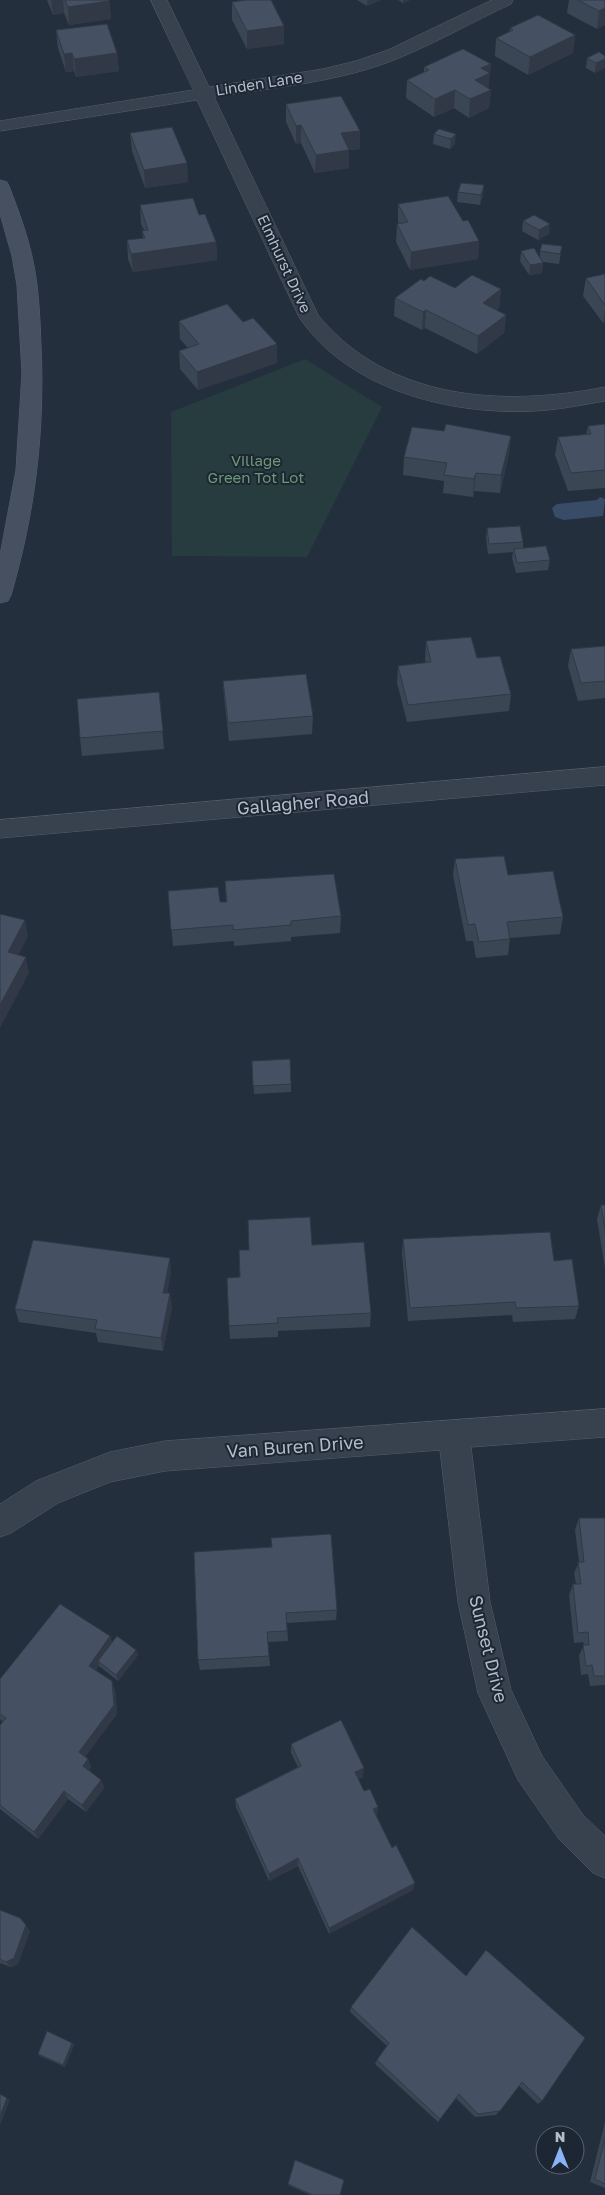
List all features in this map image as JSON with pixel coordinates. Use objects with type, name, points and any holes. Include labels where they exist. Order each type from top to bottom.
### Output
[{"type":"main road","points":[[0,186],[24,266],[30,318],[34,388],[32,444],[23,502],[7,575],[0,595]]},
{"type":"street","name":"Elmhurst Drive","points":[[159,0],[309,317],[330,342],[359,364],[389,379],[423,392],[468,401],[498,404],[546,404],[584,400],[605,394]]},
{"type":"street","name":"Linden Lane","points":[[0,126],[323,74],[361,66],[394,54],[505,0]]},
{"type":"street","name":"Gallagher Road","points":[[0,829],[605,776]]},
{"type":"street","name":"Van Buren Drive","points":[[0,1522],[47,1492],[110,1467],[156,1458],[605,1424]]},
{"type":"street","name":"Sunset Drive","points":[[454,1435],[474,1602],[495,1693],[530,1768],[571,1827],[605,1861]]},
{"type":"green space","name":"Village Green Tot Lot","points":[[305,359],[382,407],[307,557],[172,556],[171,412]]},
{"type":"water","points":[[600,497],[605,499],[603,516],[564,520],[555,517],[552,508],[557,504],[597,500]]},
{"type":"building","points":[[65,0],[109,0],[109,1],[68,7]]},
{"type":"building","points":[[271,0],[284,26],[247,31],[232,2]]},
{"type":"building","points":[[578,0],[605,0],[605,8],[599,11]]},
{"type":"building","points":[[538,15],[575,35],[530,57],[496,38],[513,30],[510,28]]},
{"type":"building","points":[[107,24],[117,53],[74,59],[72,53],[64,54],[56,30]]},
{"type":"building","points":[[463,49],[491,64],[481,68],[490,73],[475,80],[491,90],[470,99],[455,90],[435,99],[407,80],[429,70],[424,67]]},
{"type":"building","points":[[599,52],[605,56],[605,59],[596,63],[587,58]]},
{"type":"building","points":[[341,96],[360,131],[341,133],[349,150],[316,155],[301,125],[296,126],[286,104]]},
{"type":"building","points":[[172,127],[187,163],[144,170],[130,133]]},
{"type":"building","points":[[439,129],[456,134],[451,139],[434,134]]},
{"type":"building","points":[[461,183],[484,185],[481,195],[458,192]]},
{"type":"building","points":[[448,196],[463,221],[468,220],[479,241],[411,252],[397,224],[408,222],[398,204]]},
{"type":"building","points":[[193,198],[199,215],[205,214],[216,242],[131,254],[127,240],[145,238],[142,231],[148,230],[140,205]]},
{"type":"building","points":[[534,215],[550,224],[539,230],[523,221]]},
{"type":"building","points":[[542,244],[562,246],[560,254],[540,251]]},
{"type":"building","points":[[534,248],[543,263],[530,265],[521,251]]},
{"type":"building","points":[[605,274],[605,305],[586,278]]},
{"type":"building","points":[[472,275],[501,289],[483,303],[506,315],[478,336],[426,310],[423,312],[395,298],[421,279],[424,281],[430,276],[455,288]]},
{"type":"building","points":[[227,304],[243,322],[253,318],[277,344],[197,372],[179,351],[199,344],[179,321]]},
{"type":"building","points":[[446,424],[511,436],[501,475],[476,473],[474,479],[444,475],[447,463],[404,457],[412,427],[444,431]]},
{"type":"building","points":[[605,424],[605,470],[571,473],[558,437],[591,434],[588,426]]},
{"type":"building","points":[[520,526],[523,542],[489,544],[487,528]]},
{"type":"building","points":[[546,546],[550,560],[517,563],[514,549]]},
{"type":"building","points":[[471,637],[477,658],[500,656],[511,694],[408,705],[398,666],[431,662],[426,641]]},
{"type":"building","points":[[605,646],[605,681],[581,683],[571,649]]},
{"type":"building","points":[[306,674],[313,716],[228,723],[223,681]]},
{"type":"building","points":[[159,692],[163,731],[80,738],[77,699]]},
{"type":"building","points":[[504,856],[508,875],[553,871],[563,917],[507,922],[510,939],[479,942],[475,924],[468,925],[455,859]]},
{"type":"building","points":[[334,874],[341,916],[291,921],[291,925],[233,930],[233,925],[171,930],[168,891],[218,887],[220,902],[227,902],[225,881]]},
{"type":"building","points":[[0,914],[25,920],[8,952],[26,957],[0,1005]]},
{"type":"building","points":[[290,1059],[291,1084],[253,1086],[252,1061]]},
{"type":"building","points":[[601,1205],[605,1205],[605,1230]]},
{"type":"building","points":[[310,1217],[312,1245],[364,1242],[371,1313],[277,1318],[278,1323],[229,1326],[227,1278],[240,1277],[239,1250],[249,1250],[248,1220]]},
{"type":"building","points":[[550,1232],[554,1261],[572,1259],[579,1306],[516,1308],[515,1302],[410,1308],[403,1239]]},
{"type":"building","points":[[33,1240],[170,1258],[163,1293],[170,1293],[161,1338],[95,1329],[97,1320],[15,1309]]},
{"type":"building","points":[[579,1518],[605,1518],[605,1676],[594,1676],[592,1665],[586,1666],[583,1645],[589,1645],[588,1632],[578,1633],[573,1584],[581,1584],[578,1562],[584,1562]]},
{"type":"building","points":[[331,1534],[337,1610],[286,1613],[287,1631],[267,1632],[269,1656],[198,1660],[194,1552],[272,1547],[271,1538]]},
{"type":"building","points":[[60,1604],[110,1636],[89,1666],[112,1681],[114,1705],[79,1752],[88,1759],[83,1766],[101,1780],[82,1805],[64,1791],[34,1832],[0,1805],[0,1725],[6,1718],[0,1714],[0,1679]]},
{"type":"building","points":[[117,1636],[136,1650],[116,1675],[98,1661]]},
{"type":"building","points":[[341,1720],[364,1768],[355,1772],[364,1791],[370,1789],[378,1807],[373,1809],[392,1848],[396,1845],[415,1883],[329,1928],[298,1858],[269,1874],[235,1799],[301,1766],[291,1744]]},
{"type":"building","points":[[0,1910],[20,1918],[26,1925],[14,1958],[6,1962],[0,1959]]},
{"type":"building","points":[[412,1927],[466,1976],[486,1950],[585,2038],[542,2101],[522,2082],[500,2111],[478,2114],[459,2094],[440,2119],[377,2060],[389,2043],[351,2007]]},
{"type":"building","points":[[47,2031],[72,2043],[63,2065],[38,2054]]},
{"type":"building","points":[[0,2094],[7,2098],[0,2116]]},
{"type":"building","points":[[605,2139],[605,2184],[595,2179]]},
{"type":"building","points":[[295,2160],[344,2180],[340,2195],[313,2195],[288,2184]]}]
